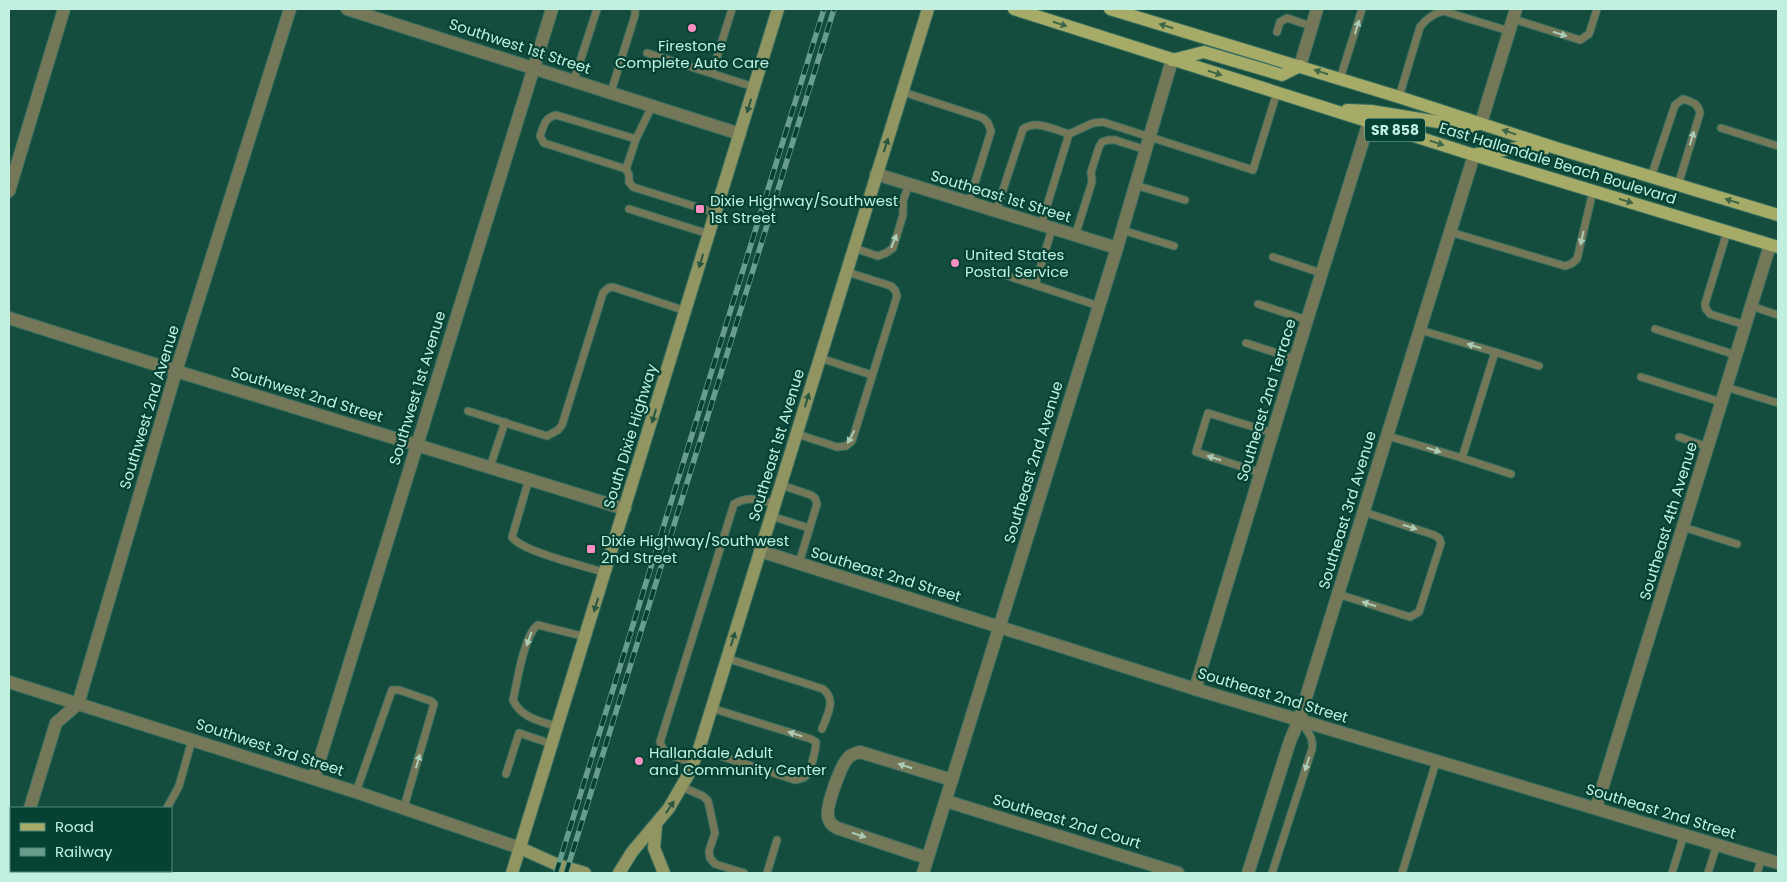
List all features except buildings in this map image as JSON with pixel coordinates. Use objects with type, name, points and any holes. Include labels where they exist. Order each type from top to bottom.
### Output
[{"type":"main road","name":"South Dixie Highway","points":[[512,873],[606,573],[778,9]]},
{"type":"main road","name":"Southeast 1st Avenue","points":[[619,873],[632,852],[656,826],[669,808],[694,763],[928,9]]},
{"type":"main road","name":"East Hallandale Beach Boulevard","points":[[1014,9],[1474,155],[1774,246]]},
{"type":"main road","name":"East Hallandale Beach Boulevard","points":[[1110,9],[1135,13],[1559,149],[1678,185],[1778,212]]},
{"type":"main road","points":[[1172,60],[1204,52],[1282,75],[1300,66]]},
{"type":"main road","points":[[1330,109],[1371,111],[1469,127],[1481,123]]},
{"type":"main road","points":[[1474,155],[1524,147],[1559,149]]},
{"type":"main road","points":[[656,826],[654,848],[664,873]]},
{"type":"main road","points":[[520,848],[558,865],[585,873]]},
{"type":"street","points":[[9,192],[64,9]]},
{"type":"street","name":"Southwest 2nd Avenue","points":[[78,704],[176,371],[290,9]]},
{"type":"street","name":"Southwest 1st Street","points":[[347,9],[372,12],[740,134]]},
{"type":"street","name":"Southwest 1st Avenue","points":[[314,778],[552,9]]},
{"type":"street","points":[[1300,66],[1317,9]]},
{"type":"street","points":[[1481,123],[1513,19]]},
{"type":"street","name":"Southeast 2nd Avenue","points":[[923,873],[1117,248],[1172,60]]},
{"type":"street","name":"Southeast 2nd Terrace","points":[[1195,689],[1321,273],[1370,122]]},
{"type":"street","name":"Southeast 3rd Avenue","points":[[1248,873],[1290,741],[1299,720],[1474,155]]},
{"type":"street","name":"Southeast 1st Street","points":[[876,174],[1117,248]]},
{"type":"street","name":"Southeast 4th Avenue","points":[[1596,808],[1751,306],[1774,246]]},
{"type":"street","name":"Southwest 2nd Street","points":[[9,318],[625,509]]},
{"type":"street","name":"Southeast 2nd Street","points":[[760,551],[1195,689],[1778,863]]},
{"type":"street","name":"Southwest 3rd Street","points":[[9,682],[404,807],[520,848]]},
{"type":"street","points":[[30,807],[56,723],[78,704]]},
{"type":"street","points":[[927,858],[831,824],[828,813],[832,797],[844,762],[850,755],[860,752],[952,780]]},
{"type":"street","name":"Southeast 2nd Court","points":[[946,800],[1178,873]]},
{"type":"lane","points":[[574,80],[597,9]]},
{"type":"lane","points":[[611,92],[635,15],[634,9]]},
{"type":"lane","points":[[712,73],[732,9]]},
{"type":"lane","points":[[1340,78],[1362,9]]},
{"type":"lane","points":[[1398,97],[1420,27],[1436,13],[1442,11],[1513,19],[1580,40],[1589,34],[1597,9]]},
{"type":"lane","points":[[1277,32],[1280,22],[1287,18],[1312,26]]},
{"type":"lane","points":[[647,53],[754,87]]},
{"type":"lane","points":[[903,92],[983,118],[988,123],[991,131],[969,202]]},
{"type":"lane","points":[[996,211],[1023,129],[1029,125],[1036,124],[1069,134],[1093,123],[1103,122],[1253,170],[1277,92]]},
{"type":"lane","points":[[1651,177],[1675,105],[1683,99],[1696,104],[1699,107],[1700,113],[1678,185]]},
{"type":"lane","points":[[652,106],[636,139],[626,169],[629,175],[629,182],[633,186],[716,213]]},
{"type":"lane","points":[[626,169],[544,143],[540,136],[546,120],[550,116],[556,115],[636,139]]},
{"type":"lane","points":[[1720,128],[1778,146]]},
{"type":"lane","points":[[1035,285],[1069,134]]},
{"type":"lane","points":[[1075,236],[1092,182],[1091,172],[1102,142],[1115,140],[1146,150]]},
{"type":"lane","points":[[854,248],[878,256],[893,248],[903,215],[903,201],[909,184]]},
{"type":"lane","points":[[1135,185],[1185,200]]},
{"type":"lane","points":[[1450,232],[1564,266],[1571,264],[1577,259],[1593,190]]},
{"type":"lane","points":[[629,209],[709,234]]},
{"type":"lane","points":[[1122,230],[1174,246]]},
{"type":"lane","points":[[1727,232],[1705,304],[1710,314],[1745,325]]},
{"type":"lane","points":[[1273,257],[1321,273]]},
{"type":"lane","points":[[797,434],[838,447],[846,446],[852,440],[897,296],[895,290],[890,286],[847,272]]},
{"type":"lane","points":[[1002,274],[1099,306]]},
{"type":"lane","points":[[468,411],[547,436],[562,426],[603,293],[608,288],[613,287],[686,311]]},
{"type":"lane","points":[[1258,304],[1307,320]]},
{"type":"lane","points":[[1751,306],[1778,315]]},
{"type":"lane","points":[[1654,329],[1736,355]]},
{"type":"lane","points":[[1420,330],[1539,366]]},
{"type":"lane","points":[[1246,343],[1295,359]]},
{"type":"lane","points":[[1462,458],[1495,352]]},
{"type":"lane","points":[[820,358],[872,375]]},
{"type":"lane","points":[[1641,377],[1721,402]]},
{"type":"lane","points":[[1726,387],[1778,403]]},
{"type":"lane","points":[[1261,473],[1196,452],[1208,413],[1273,434]]},
{"type":"lane","points":[[490,467],[504,422]]},
{"type":"lane","points":[[1388,436],[1511,474]]},
{"type":"lane","points":[[1679,438],[1708,447]]},
{"type":"lane","points":[[528,479],[512,537],[515,542],[530,549],[606,573]]},
{"type":"lane","points":[[781,485],[815,498],[816,504],[799,563]]},
{"type":"lane","points":[[694,763],[666,753],[660,742],[734,504],[741,500],[760,499],[775,504]]},
{"type":"lane","points":[[1338,594],[1410,617],[1420,612],[1441,544],[1439,538],[1434,534],[1364,512]]},
{"type":"lane","points":[[771,516],[809,528]]},
{"type":"lane","points":[[1683,527],[1737,544]]},
{"type":"lane","points":[[558,727],[521,713],[513,700],[528,640],[534,628],[538,625],[586,637]]},
{"type":"lane","points":[[726,658],[823,689],[829,694],[831,702],[822,729]]},
{"type":"lane","points":[[356,792],[392,690],[399,690],[431,701],[434,704],[404,807]]},
{"type":"lane","points":[[699,749],[795,780],[802,779],[808,775],[816,742],[711,708]]},
{"type":"lane","points":[[1272,873],[1312,750],[1313,742],[1311,736],[1299,720]]},
{"type":"lane","points":[[506,774],[519,733],[552,744]]},
{"type":"lane","points":[[168,807],[179,786],[192,740]]},
{"type":"lane","points":[[1402,873],[1436,762]]},
{"type":"lane","points":[[682,787],[703,796],[708,801],[714,834],[709,851],[710,858],[715,864],[744,873]]},
{"type":"lane","points":[[1672,873],[1684,834]]},
{"type":"lane","points":[[767,873],[778,840]]},
{"type":"lane","points":[[1708,873],[1717,844]]},
{"type":"lane","points":[[1757,873],[1762,858]]},
{"type":"railway","points":[[556,873],[824,9]]},
{"type":"railway","points":[[566,873],[834,9]]},
{"type":"place","name":"Firestone Complete Auto Care","points":[[692,28]]},
{"type":"place","name":"Dixie Highway/Southwest 1st Street","points":[[700,209]]},
{"type":"place","name":"United States Postal Service","points":[[955,263]]},
{"type":"place","name":"Dixie Highway/Southwest 2nd Street","points":[[591,549]]},
{"type":"place","name":"Hallandale Adult and Community Center","points":[[639,761]]}]
